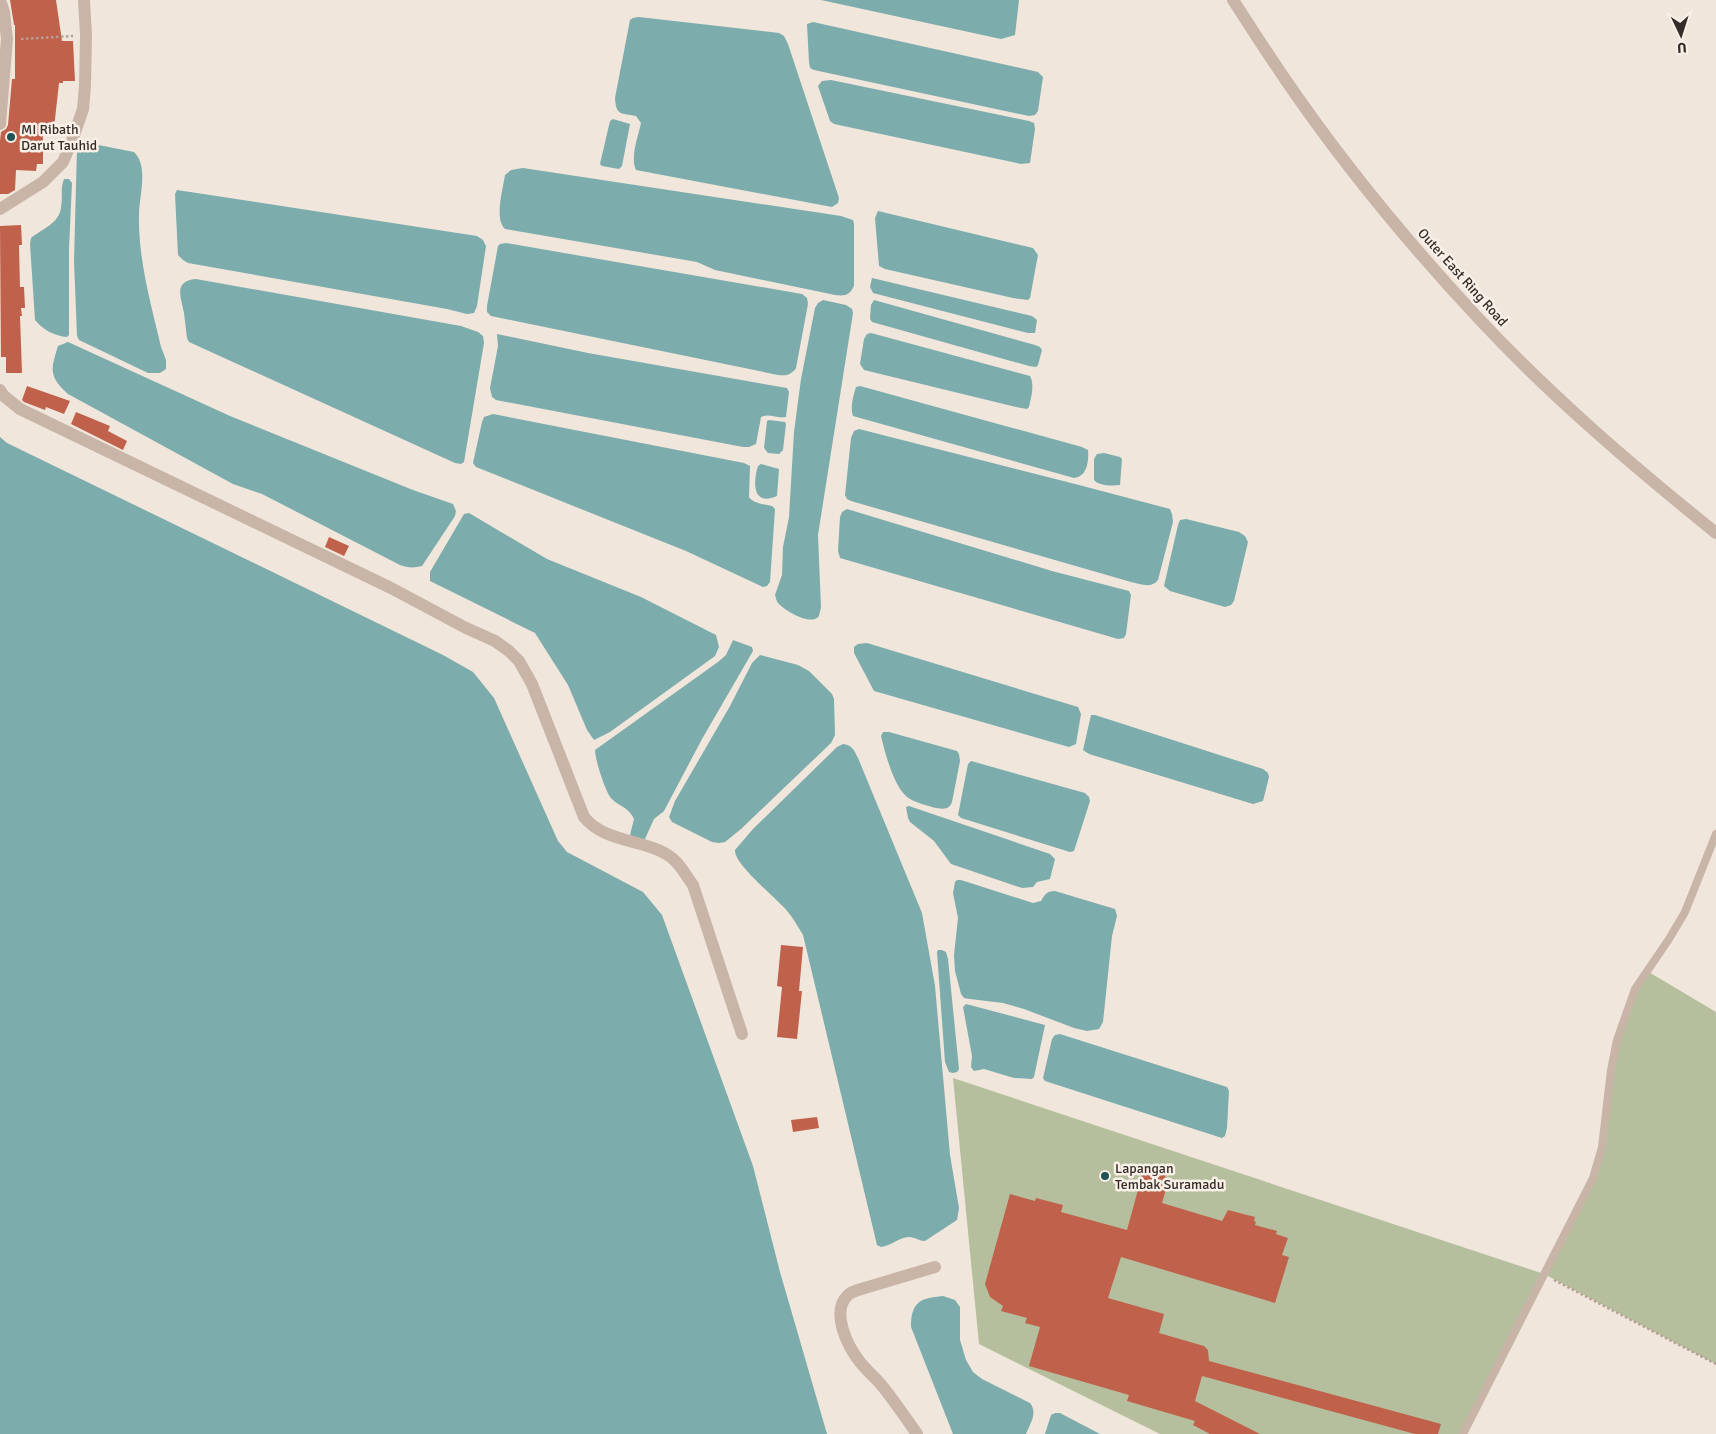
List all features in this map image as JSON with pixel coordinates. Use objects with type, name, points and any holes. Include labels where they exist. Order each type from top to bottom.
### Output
[{"type":"street","points":[[0,210],[43,182],[63,162],[72,141],[83,109],[85,86],[86,35],[84,0]]},
{"type":"street","name":"Outer East Ring Road","points":[[1233,0],[1285,80],[1350,168],[1419,252],[1481,321],[1557,397],[1629,462],[1716,533]]},
{"type":"street","points":[[0,124],[7,39],[2,8]]},
{"type":"street","points":[[0,390],[4,396],[20,409],[391,588],[466,628],[495,641],[509,651],[519,661],[532,684],[584,817],[602,833],[662,852],[678,864],[693,885],[742,1034]]},
{"type":"street","points":[[917,1434],[899,1407],[852,1352],[840,1315],[842,1305],[847,1296],[858,1290],[936,1267]]},
{"type":"lane","points":[[1463,1434],[1593,1178],[1602,1147],[1611,1070],[1618,1040],[1635,989],[1669,940],[1685,912],[1716,834]]},
{"type":"path","points":[[7,39],[86,35]]},
{"type":"path","points":[[1544,1274],[1716,1364]]},
{"type":"green space","points":[[1647,971],[1716,1012],[1716,1364],[1544,1274],[1598,1164],[1611,1070],[1635,989]]},
{"type":"green space","name":"Lapangan Tembak Suramadu","points":[[953,1078],[1544,1274],[1463,1434],[1160,1434],[979,1344]]},
{"type":"water","points":[[821,0],[1019,0],[1015,35],[1001,39]]},
{"type":"water","points":[[639,17],[779,33],[784,36],[839,198],[838,203],[832,207],[636,170],[634,154],[641,123],[636,116],[620,113],[615,98],[630,20]]},
{"type":"water","points":[[813,22],[1038,72],[1043,77],[1038,111],[1035,115],[1029,116],[814,70],[810,68],[809,62],[807,24]]},
{"type":"water","points":[[831,80],[1034,123],[1035,129],[1030,163],[1021,164],[834,124],[830,121],[818,86],[822,81]]},
{"type":"water","points":[[613,119],[630,124],[622,166],[619,169],[600,164],[610,121]]},
{"type":"water","points":[[83,142],[134,152],[139,158],[142,182],[139,232],[143,265],[149,298],[166,360],[166,369],[160,373],[148,373],[79,340],[77,336],[74,261],[77,148],[79,143]]},
{"type":"water","points":[[523,168],[841,216],[853,220],[854,286],[846,295],[835,295],[715,270],[697,262],[505,229],[500,218],[500,211],[505,175],[511,170]]},
{"type":"water","points":[[64,179],[69,179],[72,183],[69,249],[69,335],[67,337],[49,332],[35,320],[30,244],[31,238],[50,225],[60,213]]},
{"type":"water","points":[[177,190],[477,236],[483,240],[486,246],[477,306],[474,313],[467,314],[188,263],[178,255],[175,194]]},
{"type":"water","points":[[878,211],[1033,248],[1038,255],[1030,298],[1028,300],[1013,298],[885,269],[879,266],[875,218]]},
{"type":"water","points":[[506,243],[802,294],[807,298],[808,304],[796,368],[788,374],[778,375],[491,316],[487,312],[487,306],[498,246]]},
{"type":"water","points":[[872,278],[1032,316],[1037,320],[1035,333],[1028,333],[873,293],[870,287]]},
{"type":"water","points":[[196,279],[461,326],[478,332],[483,336],[484,343],[464,462],[461,464],[455,463],[189,342],[180,291],[184,283]]},
{"type":"water","points":[[823,300],[846,305],[852,309],[853,313],[818,535],[821,608],[819,616],[810,620],[786,610],[778,603],[775,595],[782,575],[783,547],[789,517],[794,432],[801,379],[815,308]]},
{"type":"water","points":[[874,300],[1035,345],[1042,350],[1038,365],[1036,367],[1029,366],[872,322],[870,319],[871,305]]},
{"type":"water","points":[[871,333],[1030,376],[1032,395],[1029,407],[1027,409],[1016,407],[864,370],[860,364],[864,339],[867,334]]},
{"type":"water","points":[[497,334],[588,353],[787,388],[789,392],[786,417],[761,417],[756,444],[743,447],[496,400],[492,397],[490,388],[498,346]]},
{"type":"water","points":[[68,342],[230,416],[413,490],[453,504],[456,511],[455,516],[422,566],[406,567],[400,565],[262,494],[233,484],[68,394],[54,377],[53,367],[58,346]]},
{"type":"water","points":[[860,386],[1082,447],[1088,450],[1086,468],[1082,475],[1074,478],[853,416],[853,398],[856,387]]},
{"type":"water","points":[[493,414],[744,463],[750,466],[749,497],[756,502],[772,506],[775,509],[770,582],[767,586],[763,587],[686,551],[476,467],[473,463],[482,422],[484,417]]},
{"type":"water","points":[[767,421],[785,422],[786,424],[783,450],[779,454],[768,453],[764,448]]},
{"type":"water","points":[[859,429],[1170,509],[1173,522],[1158,580],[1149,585],[1142,585],[847,499],[845,495],[851,438],[854,431]]},
{"type":"water","points":[[0,437],[7,443],[443,655],[473,672],[494,698],[558,841],[567,852],[643,892],[662,915],[753,1166],[780,1272],[827,1434],[0,1434]]},
{"type":"water","points":[[1104,453],[1122,459],[1120,485],[1102,484],[1094,480],[1094,459],[1097,454]]},
{"type":"water","points":[[761,464],[779,469],[777,496],[769,499],[759,496],[756,491],[756,472]]},
{"type":"water","points":[[847,509],[1052,571],[1129,591],[1131,595],[1126,634],[1124,638],[1118,639],[840,558],[838,551],[840,517],[842,512]]},
{"type":"water","points":[[469,513],[547,559],[641,597],[716,635],[719,647],[715,656],[610,732],[594,740],[587,730],[568,685],[535,633],[430,581],[430,572],[464,514]]},
{"type":"water","points":[[1186,519],[1239,532],[1245,536],[1248,542],[1234,601],[1231,605],[1225,607],[1170,591],[1164,586],[1178,525],[1180,520]]},
{"type":"water","points":[[733,640],[752,647],[753,651],[702,739],[664,811],[654,819],[644,841],[630,835],[634,819],[626,809],[611,798],[601,775],[595,750],[718,662],[726,655]]},
{"type":"water","points":[[867,643],[1078,707],[1081,714],[1076,744],[1069,747],[874,691],[854,653],[854,647],[858,644]]},
{"type":"water","points":[[760,655],[798,665],[809,671],[832,694],[834,699],[835,735],[831,743],[741,829],[725,842],[712,842],[672,822],[669,817],[675,801],[730,706],[752,663]]},
{"type":"water","points":[[1091,715],[1263,769],[1268,773],[1269,777],[1263,801],[1253,804],[1089,754],[1083,750]]},
{"type":"water","points":[[883,732],[957,751],[960,761],[952,802],[948,808],[936,808],[910,799],[904,794],[899,788],[888,761],[881,736]]},
{"type":"water","points":[[843,744],[851,747],[858,758],[922,913],[935,986],[950,1155],[959,1208],[957,1220],[925,1241],[905,1237],[881,1247],[877,1245],[803,935],[783,906],[748,873],[741,864],[735,850],[753,829],[837,747]]},
{"type":"water","points":[[971,761],[1085,793],[1090,801],[1074,851],[1070,852],[961,818],[958,815],[968,764]]},
{"type":"water","points":[[909,806],[1050,854],[1055,859],[1050,879],[1037,882],[1033,887],[1022,888],[951,864],[934,841],[910,822],[906,807]]},
{"type":"water","points":[[957,880],[1033,903],[1041,901],[1048,892],[1055,891],[1115,909],[1117,916],[1112,936],[1103,1022],[1099,1029],[1087,1031],[1003,1003],[964,998],[961,994],[955,971],[954,955],[958,918],[953,893]]},
{"type":"water","points":[[938,950],[946,952],[948,959],[959,1069],[953,1073],[949,1072],[945,1062]]},
{"type":"water","points":[[966,1004],[1045,1025],[1032,1079],[1014,1078],[984,1069],[974,1071],[971,1067],[972,1056],[963,1007]]},
{"type":"water","points":[[1060,1034],[1227,1087],[1229,1091],[1225,1136],[1222,1138],[1045,1081],[1043,1078],[1052,1039],[1055,1035]]},
{"type":"water","points":[[943,1296],[955,1300],[960,1307],[960,1340],[966,1360],[973,1372],[982,1379],[1030,1403],[1033,1415],[1026,1434],[953,1434],[911,1327],[913,1312],[918,1303],[928,1298]]},
{"type":"water","points":[[1060,1413],[1100,1434],[1045,1434],[1051,1415]]},
{"type":"building","points":[[10,0],[56,0],[62,41],[73,41],[75,81],[59,83],[54,128],[43,127],[43,164],[37,164],[36,171],[16,170],[15,190],[8,194],[0,194],[1,132],[8,125],[12,79],[15,79],[15,25]]},
{"type":"building","points":[[21,225],[22,245],[19,245],[20,287],[24,287],[25,308],[21,308],[22,316],[20,316],[22,373],[6,373],[6,357],[1,357],[0,226]]},
{"type":"building","points":[[27,386],[70,401],[64,414],[46,407],[45,410],[24,402],[22,400]]},
{"type":"building","points":[[76,412],[110,426],[108,431],[127,441],[123,450],[71,424]]},
{"type":"building","points":[[329,537],[349,546],[344,556],[325,547]]},
{"type":"building","points":[[781,945],[803,947],[799,991],[802,991],[797,1039],[777,1037],[782,987],[777,986]]},
{"type":"building","points":[[817,1117],[819,1128],[793,1132],[791,1120]]},
{"type":"building","points":[[1144,1168],[1166,1174],[1164,1181],[1168,1182],[1162,1203],[1222,1221],[1228,1210],[1255,1217],[1255,1225],[1277,1231],[1276,1234],[1288,1238],[1282,1255],[1289,1257],[1275,1303],[1121,1257],[1108,1298],[1164,1314],[1159,1333],[1204,1346],[1208,1350],[1209,1361],[1441,1424],[1438,1434],[1415,1434],[1202,1376],[1195,1401],[1260,1434],[1210,1434],[1193,1425],[1195,1421],[1127,1401],[1129,1395],[1029,1366],[1040,1327],[1025,1323],[1027,1318],[1001,1311],[1003,1306],[990,1297],[985,1284],[1010,1194],[1035,1201],[1036,1198],[1063,1205],[1061,1212],[1127,1230]]},
{"type":"place","name":"MI Ribath Darut Tauhid","points":[[11,137]]},
{"type":"place","name":"Lapangan Tembak Suramadu","points":[[1105,1176]]}]
